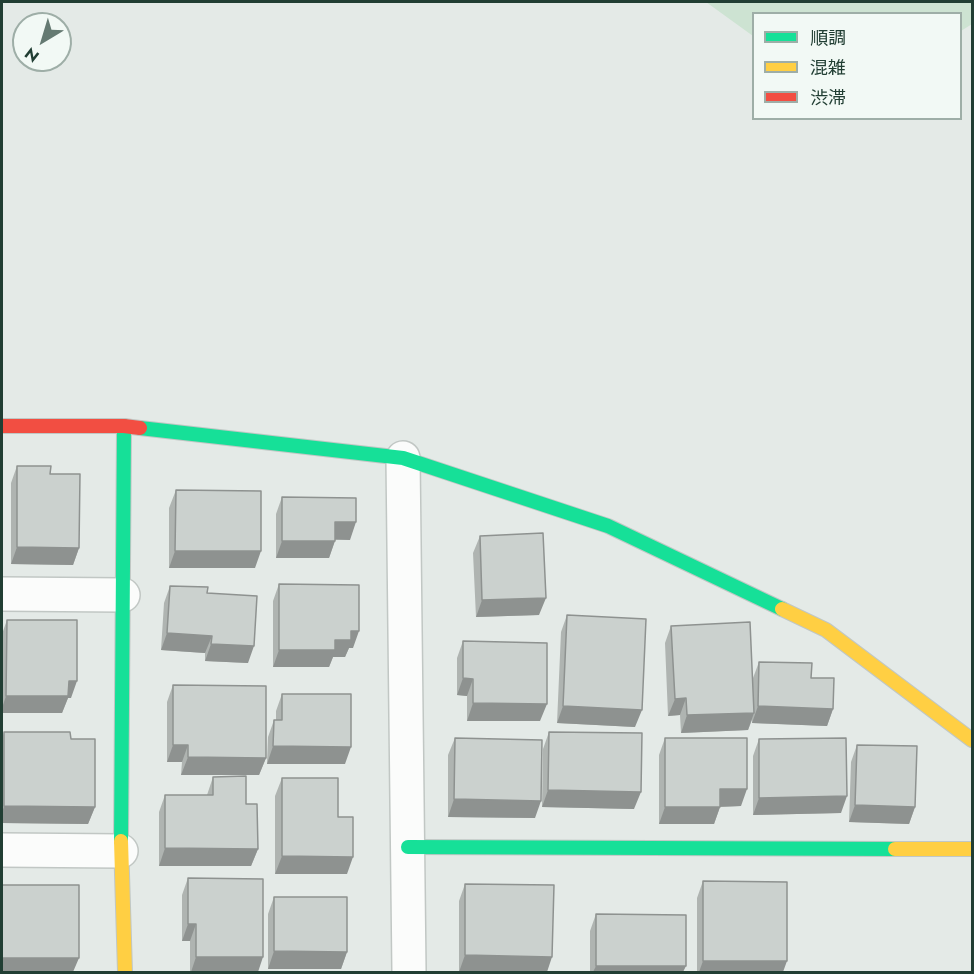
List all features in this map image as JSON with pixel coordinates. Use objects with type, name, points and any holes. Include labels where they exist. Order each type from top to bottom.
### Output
[{"type":"street","points":[[2,426],[124,426],[403,458],[608,526],[826,630],[972,740]]},
{"type":"street","points":[[124,426],[121,851],[125,972]]},
{"type":"street","points":[[403,458],[409,972]]},
{"type":"street","points":[[2,594],[123,595]]},
{"type":"street","points":[[408,847],[972,849]]},
{"type":"street","points":[[2,850],[121,851]]},
{"type":"green space","points":[[706,2],[972,2],[972,24],[962,30],[962,12],[752,12],[752,35]]},
{"type":"building","points":[[17,466],[51,466],[50,474],[80,474],[79,548],[17,547]]},
{"type":"building","points":[[176,490],[261,491],[261,551],[175,551]]},
{"type":"building","points":[[282,497],[356,498],[356,522],[335,522],[335,541],[282,541]]},
{"type":"building","points":[[543,533],[546,598],[482,600],[480,536]]},
{"type":"building","points":[[279,584],[359,585],[359,631],[351,631],[351,640],[335,640],[335,650],[279,650]]},
{"type":"building","points":[[170,586],[208,587],[207,593],[257,596],[254,646],[211,644],[212,636],[167,633]]},
{"type":"building","points":[[567,615],[646,619],[642,710],[563,706]]},
{"type":"building","points":[[7,620],[77,620],[77,681],[69,681],[68,696],[6,696]]},
{"type":"building","points":[[750,622],[754,713],[687,715],[686,698],[675,699],[671,626]]},
{"type":"building","points":[[463,641],[547,643],[547,704],[473,703],[473,679],[463,678]]},
{"type":"building","points":[[759,662],[812,663],[811,678],[834,678],[833,709],[758,706]]},
{"type":"building","points":[[173,685],[266,686],[266,758],[188,757],[188,745],[173,745]]},
{"type":"building","points":[[282,694],[351,694],[351,747],[273,746],[274,720],[282,720]]},
{"type":"building","points":[[4,732],[70,732],[71,739],[95,739],[95,807],[4,806]]},
{"type":"building","points":[[549,732],[642,733],[641,792],[548,790]]},
{"type":"building","points":[[455,738],[542,740],[541,801],[454,799]]},
{"type":"building","points":[[665,738],[747,738],[747,789],[720,789],[720,807],[665,807]]},
{"type":"building","points":[[846,738],[847,796],[759,798],[759,739]]},
{"type":"building","points":[[857,745],[917,746],[915,807],[855,805]]},
{"type":"building","points":[[246,776],[246,804],[257,804],[258,849],[165,848],[165,795],[213,795],[213,777]]},
{"type":"building","points":[[282,778],[338,778],[338,817],[353,817],[353,857],[282,856]]},
{"type":"building","points":[[188,878],[263,879],[263,957],[196,957],[196,924],[188,924]]},
{"type":"building","points":[[703,881],[787,882],[787,961],[703,961]]},
{"type":"building","points":[[465,884],[554,885],[552,957],[465,955]]},
{"type":"building","points":[[2,885],[79,885],[79,958],[2,958]]},
{"type":"building","points":[[274,897],[347,897],[347,952],[274,951]]},
{"type":"building","points":[[596,914],[686,915],[686,966],[596,966]]},
{"type":"traffic: fast","points":[[121,841],[124,426]]},
{"type":"traffic: fast","points":[[140,428],[403,458],[608,526],[782,609]]},
{"type":"traffic: fast","points":[[408,847],[895,849]]},
{"type":"traffic: slow","points":[[782,609],[826,630],[972,740]]},
{"type":"traffic: slow","points":[[121,841],[125,972]]},
{"type":"traffic: slow","points":[[895,849],[972,849]]},
{"type":"traffic: jam","points":[[2,426],[140,428]]}]
